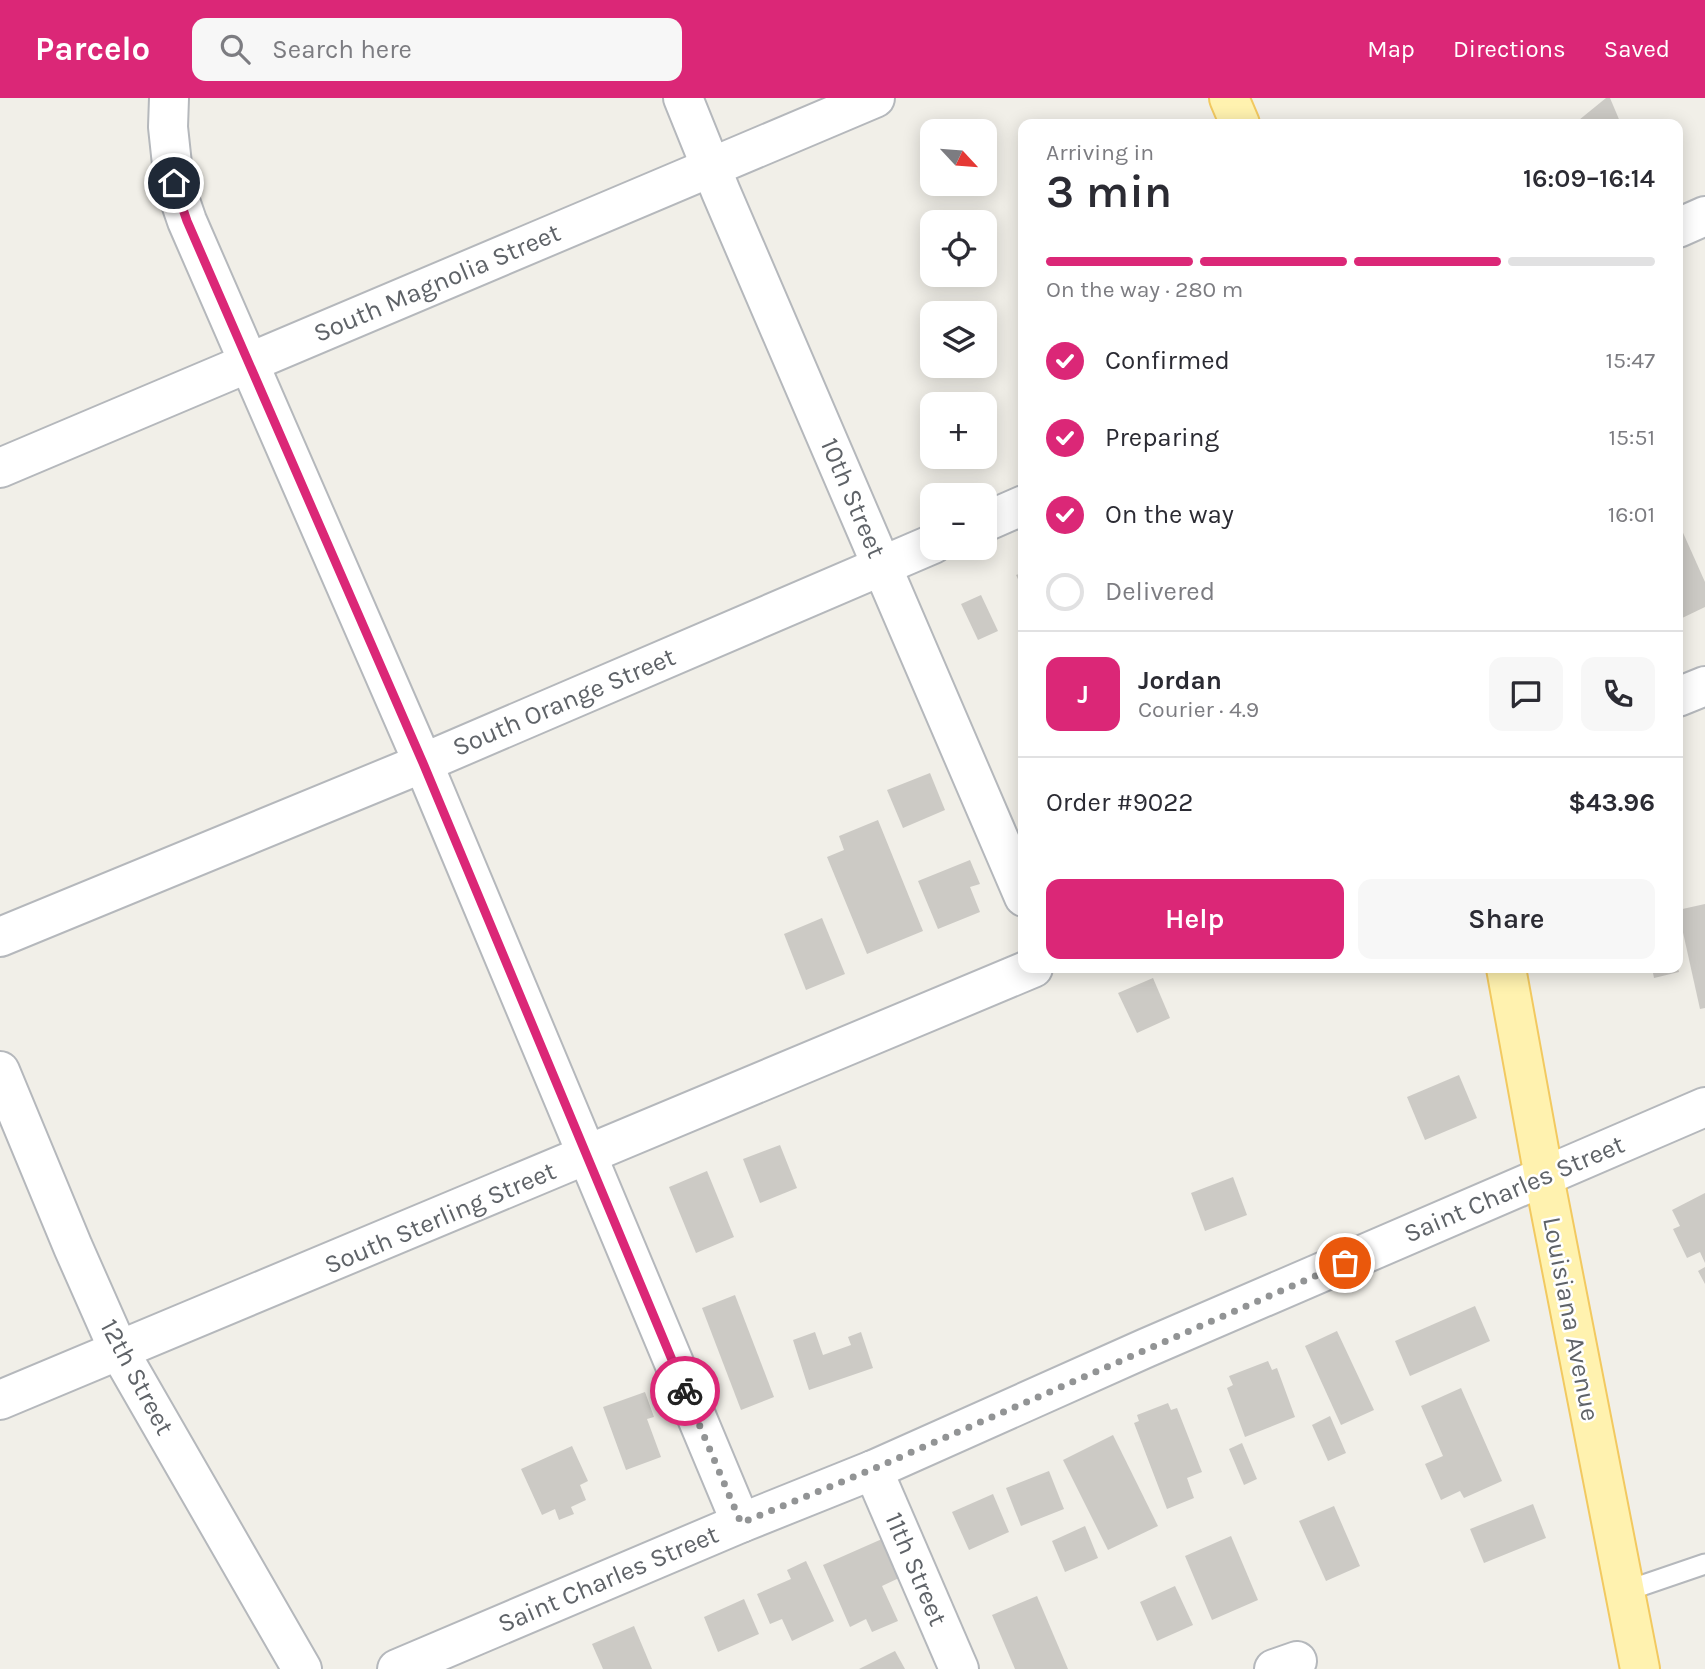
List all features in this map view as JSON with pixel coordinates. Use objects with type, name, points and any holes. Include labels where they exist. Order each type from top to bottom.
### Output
[{"type":"main road","points":[[1229,98],[1238,119]]},
{"type":"main road","name":"Louisiana Avenue","points":[[1507,973],[1623,1592],[1640,1669]]},
{"type":"street","points":[[169,98],[174,183],[187,221],[423,763],[741,1523]]},
{"type":"street","name":"10th Street","points":[[683,98],[710,168],[1018,883]]},
{"type":"street","name":"South Magnolia Street","points":[[0,468],[875,98]]},
{"type":"street","points":[[1683,226],[1705,216]]},
{"type":"street","points":[[997,517],[1018,508]]},
{"type":"street","name":"South Orange Street","points":[[0,937],[423,763],[920,550]]},
{"type":"street","points":[[1683,695],[1705,686]]},
{"type":"street","name":"South Sterling Street","points":[[0,1400],[1021,973]]},
{"type":"street","name":"12th Street","points":[[0,1071],[119,1351],[302,1669]]},
{"type":"street","name":"Saint Charles Street","points":[[397,1669],[873,1469],[1705,1107]]},
{"type":"street","name":"11th Street","points":[[873,1469],[959,1669]]},
{"type":"lane","points":[[1623,1592],[1705,1564]]},
{"type":"building","points":[[1606,98],[1610,98],[1619,119],[1580,119]]},
{"type":"building","points":[[1683,533],[1705,582],[1705,607],[1683,618]]},
{"type":"building","points":[[981,595],[998,631],[978,640],[961,604]]},
{"type":"building","points":[[930,773],[945,810],[903,828],[887,790]]},
{"type":"building","points":[[878,820],[923,931],[867,954],[827,857],[844,850],[839,836]]},
{"type":"building","points":[[970,860],[980,884],[970,887],[980,912],[938,929],[918,881]]},
{"type":"building","points":[[1705,904],[1705,1008],[1700,1009],[1683,932],[1683,909]]},
{"type":"building","points":[[822,918],[845,974],[806,990],[784,934]]},
{"type":"building","points":[[1653,973],[1675,973],[1654,978]]},
{"type":"building","points":[[1153,978],[1170,1018],[1137,1033],[1118,993]]},
{"type":"building","points":[[1459,1075],[1477,1118],[1425,1140],[1407,1097]]},
{"type":"building","points":[[780,1145],[797,1188],[760,1203],[743,1159]]},
{"type":"building","points":[[707,1171],[734,1237],[696,1253],[669,1187]]},
{"type":"building","points":[[1233,1177],[1247,1215],[1205,1231],[1191,1193]]},
{"type":"building","points":[[1705,1193],[1705,1263],[1700,1252],[1687,1258],[1673,1229],[1680,1226],[1672,1210]]},
{"type":"building","points":[[1705,1267],[1705,1284],[1698,1271]]},
{"type":"building","points":[[735,1295],[774,1397],[741,1410],[702,1308]]},
{"type":"building","points":[[1475,1306],[1490,1341],[1410,1376],[1395,1341]]},
{"type":"building","points":[[1337,1331],[1374,1410],[1341,1425],[1305,1346]]},
{"type":"building","points":[[815,1332],[823,1355],[851,1345],[848,1337],[861,1332],[873,1368],[809,1390],[793,1340]]},
{"type":"building","points":[[1268,1361],[1272,1370],[1277,1368],[1295,1417],[1245,1437],[1227,1388],[1233,1385],[1229,1376]]},
{"type":"building","points":[[1461,1388],[1502,1481],[1464,1498],[1460,1491],[1441,1500],[1425,1464],[1443,1456],[1421,1406]]},
{"type":"building","points":[[645,1392],[654,1417],[647,1419],[661,1457],[626,1470],[603,1407]]},
{"type":"building","points":[[1168,1403],[1171,1410],[1177,1408],[1202,1472],[1187,1478],[1194,1498],[1167,1509],[1134,1423],[1139,1421],[1137,1415]]},
{"type":"building","points":[[1330,1416],[1346,1453],[1328,1461],[1312,1425]]},
{"type":"building","points":[[1113,1435],[1158,1526],[1108,1550],[1063,1460]]},
{"type":"building","points":[[1242,1443],[1257,1479],[1244,1485],[1229,1449]]},
{"type":"building","points":[[572,1446],[588,1481],[580,1485],[586,1500],[571,1507],[574,1514],[559,1520],[555,1509],[542,1515],[521,1469]]},
{"type":"building","points":[[1049,1471],[1064,1509],[1021,1526],[1006,1488]]},
{"type":"building","points":[[993,1494],[1009,1532],[969,1550],[952,1512]]},
{"type":"building","points":[[1533,1504],[1546,1538],[1484,1563],[1470,1529]]},
{"type":"building","points":[[1334,1506],[1360,1566],[1326,1581],[1299,1521]]},
{"type":"building","points":[[1085,1526],[1098,1558],[1065,1572],[1052,1541]]},
{"type":"building","points":[[1231,1536],[1258,1600],[1212,1620],[1185,1556]]},
{"type":"building","points":[[882,1539],[899,1578],[882,1586],[898,1621],[872,1632],[866,1619],[850,1627],[823,1565]]},
{"type":"building","points":[[806,1561],[834,1621],[792,1641],[782,1619],[770,1624],[757,1594],[791,1579],[787,1570]]},
{"type":"building","points":[[1175,1586],[1193,1625],[1157,1641],[1140,1602]]},
{"type":"building","points":[[1037,1596],[1068,1669],[1015,1669],[992,1615]]},
{"type":"building","points":[[744,1599],[759,1634],[718,1652],[704,1617]]},
{"type":"building","points":[[634,1626],[652,1669],[603,1669],[592,1644]]},
{"type":"building","points":[[895,1651],[905,1669],[859,1669]]},
{"type":"way so far","points":[[685,1391],[741,1523],[873,1469],[1345,1263]]},
{"type":"route","points":[[174,183],[187,221],[423,763],[685,1391]]}]
